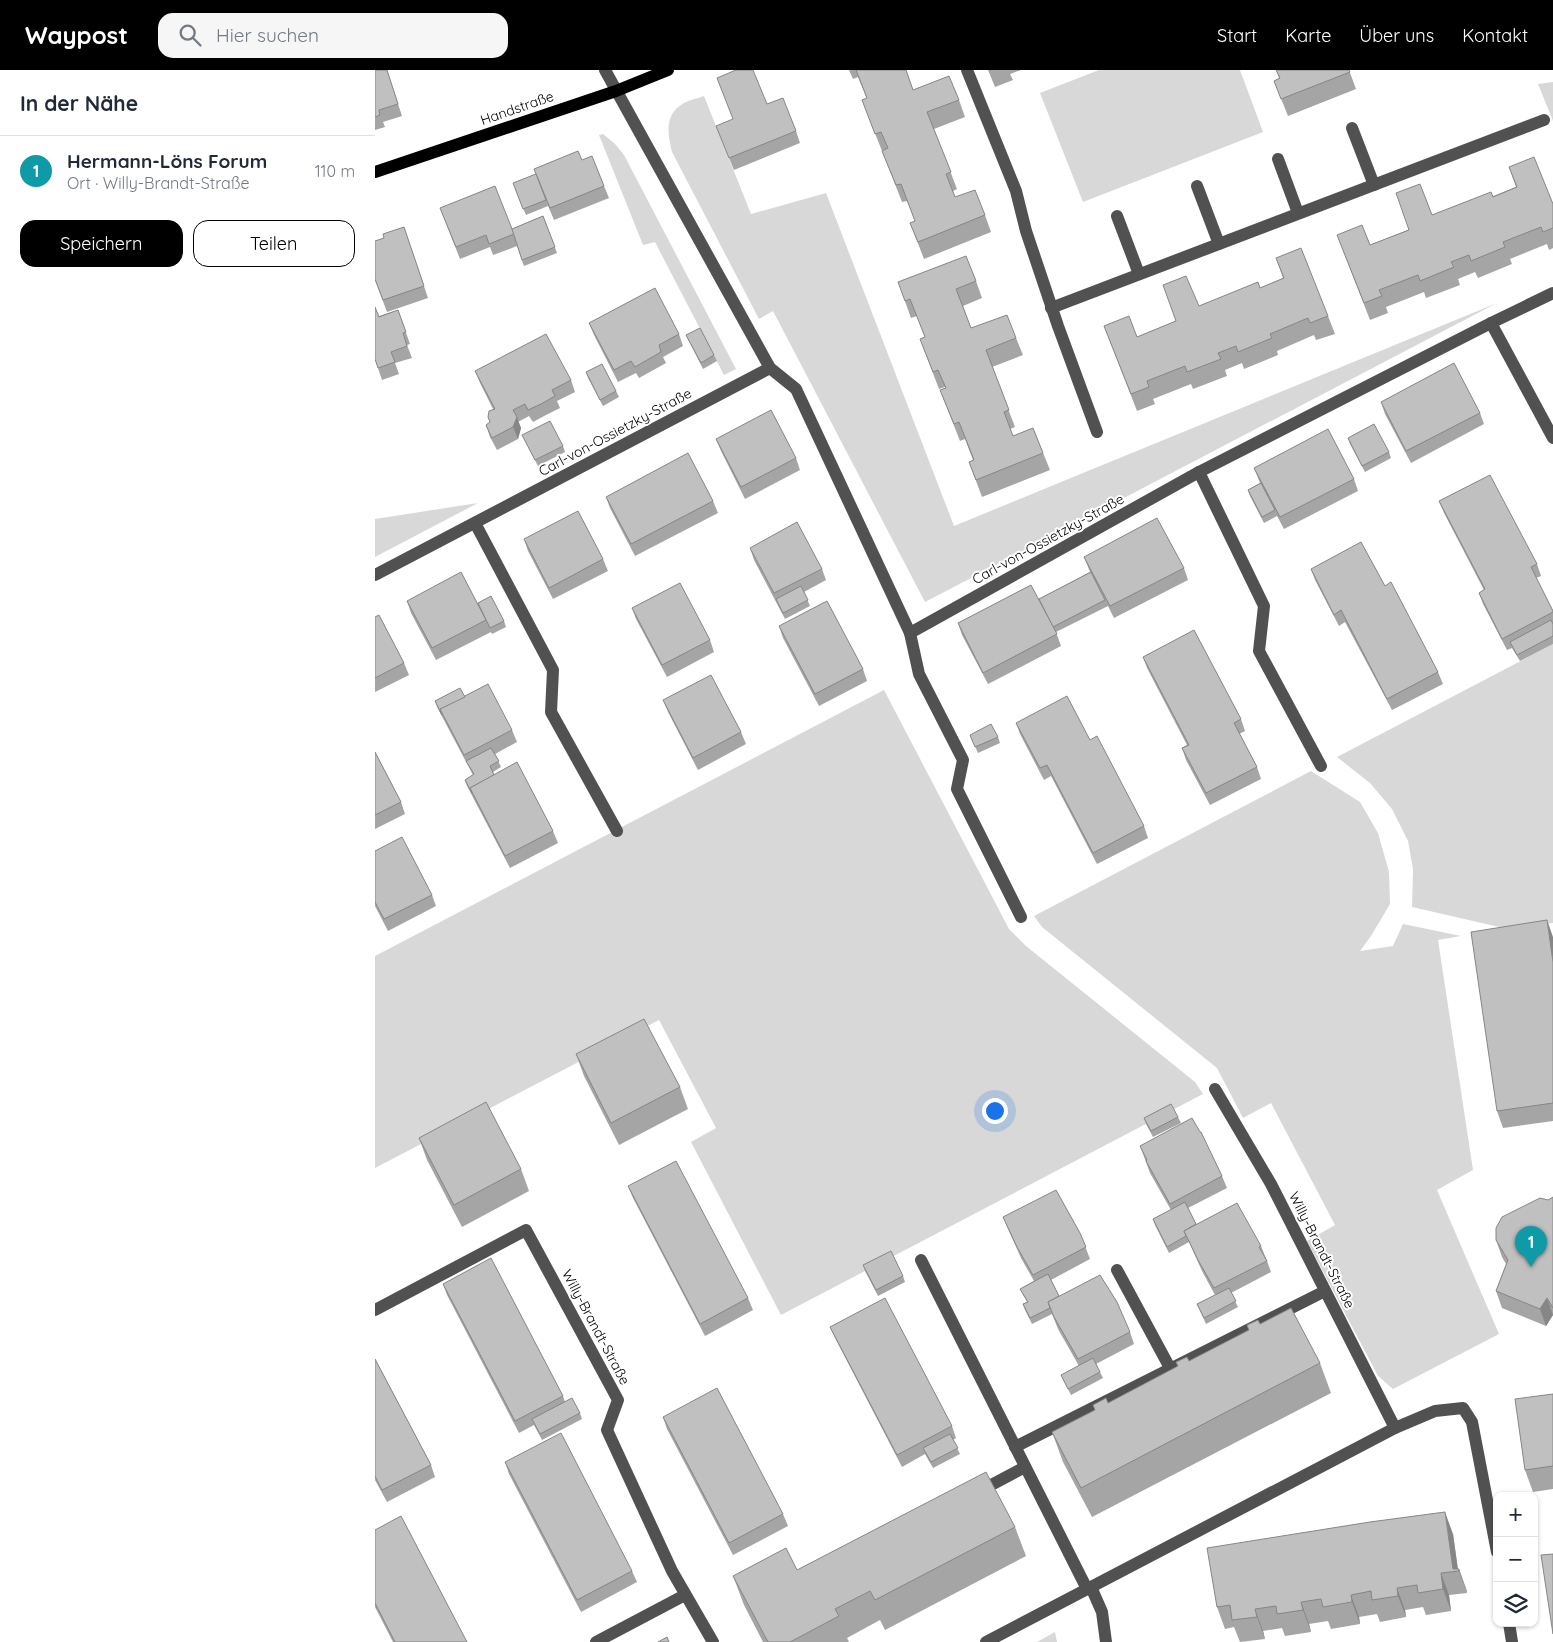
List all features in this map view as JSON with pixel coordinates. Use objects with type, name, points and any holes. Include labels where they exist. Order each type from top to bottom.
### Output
[{"type":"main road","name":"Handstraße","points":[[375,172],[616,91],[668,70]]},
{"type":"street","points":[[605,70],[770,368],[797,389],[911,633],[919,674],[963,760],[957,789],[1021,917]]},
{"type":"street","points":[[967,70],[1017,192],[1026,231],[1051,308],[1097,432]]},
{"type":"street","points":[[1051,308],[1544,120]]},
{"type":"street","points":[[1352,128],[1375,185]]},
{"type":"street","points":[[1277,159],[1298,213]]},
{"type":"street","points":[[1197,186],[1219,244]]},
{"type":"street","points":[[1117,216],[1139,274]]},
{"type":"street","name":"Carl-von-Ossietzky-Straße","points":[[911,633],[1199,472],[1553,293]]},
{"type":"street","points":[[1491,323],[1553,438]]},
{"type":"street","name":"Carl-von-Ossietzky-Straße","points":[[375,575],[770,368]]},
{"type":"street","points":[[1199,472],[1264,606],[1259,651],[1321,766]]},
{"type":"street","points":[[475,523],[553,670],[551,712],[617,830]]},
{"type":"street","name":"Willy-Brandt-Straße","points":[[1215,1089],[1271,1184],[1395,1428]]},
{"type":"street","name":"Willy-Brandt-Straße","points":[[375,1310],[526,1230],[618,1400],[607,1430],[672,1571],[713,1642]]},
{"type":"street","points":[[921,1260],[1025,1467],[1102,1612],[1106,1642]]},
{"type":"street","points":[[1117,1270],[1170,1368]]},
{"type":"street","points":[[1015,1447],[1325,1291]]},
{"type":"street","points":[[986,1642],[1395,1428],[1435,1411],[1463,1408],[1473,1422],[1494,1537]]},
{"type":"street","points":[[965,1498],[1025,1467]]},
{"type":"street","points":[[596,1642],[685,1595]]},
{"type":"street","points":[[1510,1627],[1512,1642]]},
{"type":"shaded area","points":[[1099,70],[1240,70],[1263,132],[1083,202],[1040,93]]},
{"type":"shaded area","points":[[1553,82],[1553,121],[1538,84]]},
{"type":"shaded area","points":[[704,96],[751,214],[826,193],[954,526],[1497,303],[925,602],[773,311],[759,319],[672,152],[669,127],[672,115],[683,103]]},
{"type":"shaded area","points":[[603,134],[624,155],[736,369],[724,375],[655,242],[643,245],[599,135]]},
{"type":"shaded area","points":[[478,503],[375,557],[375,519]]},
{"type":"shaded area","points":[[1553,644],[1553,923],[1508,929],[1412,907],[1413,869],[1408,841],[1392,809],[1370,783],[1337,757]]},
{"type":"shaded area","points":[[884,690],[1009,929],[1026,946],[1195,1082],[1203,1094],[781,1315],[691,1142],[716,1128],[659,1020],[375,1168],[375,956]]},
{"type":"shaded area","points":[[1311,771],[1360,802],[1378,833],[1389,872],[1390,904],[1360,951],[1393,946],[1403,924],[1461,936],[1438,940],[1473,1170],[1437,1190],[1499,1334],[1393,1389],[1378,1376],[1307,1241],[1335,1225],[1271,1103],[1243,1118],[1217,1068],[1042,927],[1034,916]]},
{"type":"shaded area","points":[[1055,1632],[1057,1642],[1037,1642]]},
{"type":"building","points":[[375,70],[387,70],[398,104],[379,110],[380,115],[375,117]]},
{"type":"building","points":[[736,70],[753,70],[767,104],[783,98],[796,131],[729,158],[716,126],[733,119],[717,78]]},
{"type":"building","points":[[856,70],[906,70],[913,90],[949,76],[959,100],[927,112],[951,172],[946,174],[955,197],[975,190],[985,215],[918,242],[910,223],[915,221],[901,184],[896,185],[882,151],[888,148],[881,132],[875,134],[862,100],[867,98]]},
{"type":"building","points":[[1276,70],[1349,70],[1350,72],[1281,99],[1274,81],[1280,78]]},
{"type":"building","points":[[578,151],[582,160],[592,156],[604,186],[550,208],[534,169]]},
{"type":"building","points":[[1534,157],[1553,204],[1553,228],[1543,232],[1541,227],[1503,242],[1505,247],[1471,261],[1469,255],[1451,262],[1454,267],[1420,281],[1418,275],[1379,290],[1382,296],[1364,303],[1337,235],[1362,225],[1370,245],[1409,230],[1396,193],[1420,184],[1432,215],[1491,192],[1493,197],[1517,187],[1509,167]]},
{"type":"building","points":[[536,174],[546,200],[523,209],[513,183]]},
{"type":"building","points":[[495,186],[514,234],[489,244],[486,235],[456,247],[440,208]]},
{"type":"building","points":[[543,216],[555,247],[522,260],[512,229]]},
{"type":"building","points":[[404,227],[424,286],[383,300],[375,279],[375,241],[384,238],[383,234]]},
{"type":"building","points":[[1301,248],[1328,316],[1310,323],[1308,318],[1270,334],[1272,338],[1238,352],[1236,346],[1218,353],[1221,359],[1187,372],[1185,366],[1147,381],[1149,387],[1131,394],[1104,326],[1129,316],[1137,337],[1176,321],[1163,285],[1186,276],[1199,306],[1258,282],[1260,288],[1284,278],[1276,258]]},
{"type":"building","points":[[966,256],[976,281],[956,289],[971,328],[1007,315],[1016,338],[986,350],[1009,410],[1004,412],[1013,436],[1033,428],[1043,453],[976,480],[969,462],[974,460],[959,422],[954,424],[940,390],[946,388],[938,370],[933,372],[920,339],[925,337],[910,299],[905,301],[898,282]]},
{"type":"building","points":[[655,288],[679,334],[659,345],[661,352],[635,367],[631,361],[614,370],[589,323]]},
{"type":"building","points":[[375,307],[379,317],[398,310],[406,332],[403,333],[407,346],[391,352],[395,362],[378,368],[375,359]]},
{"type":"building","points":[[700,328],[714,355],[701,363],[686,335]]},
{"type":"building","points":[[546,334],[571,380],[552,390],[555,396],[541,404],[528,410],[525,404],[513,410],[517,417],[513,427],[492,438],[486,425],[490,422],[488,417],[489,411],[495,409],[475,371]]},
{"type":"building","points":[[1454,363],[1480,413],[1406,451],[1381,402]]},
{"type":"building","points":[[602,364],[616,391],[600,400],[586,372]]},
{"type":"building","points":[[771,410],[796,458],[741,487],[716,439]]},
{"type":"building","points":[[550,421],[563,446],[535,460],[522,435]]},
{"type":"building","points":[[1374,424],[1389,452],[1362,466],[1348,438]]},
{"type":"building","points":[[1328,429],[1354,479],[1280,517],[1254,468]]},
{"type":"building","points":[[688,453],[713,501],[631,544],[606,497]]},
{"type":"building","points":[[1490,475],[1537,564],[1531,567],[1553,611],[1502,639],[1479,593],[1485,589],[1439,501]]},
{"type":"building","points":[[1261,483],[1275,510],[1262,517],[1248,490]]},
{"type":"building","points":[[578,511],[603,559],[549,588],[524,539]]},
{"type":"building","points":[[1157,518],[1184,568],[1110,606],[1084,557]]},
{"type":"building","points":[[797,522],[822,569],[774,593],[750,548]]},
{"type":"building","points":[[1361,542],[1385,586],[1391,582],[1438,672],[1387,699],[1341,610],[1334,615],[1311,569]]},
{"type":"building","points":[[461,572],[486,620],[432,648],[407,601]]},
{"type":"building","points":[[1091,572],[1105,600],[1053,627],[1039,599]]},
{"type":"building","points":[[680,583],[710,640],[662,665],[632,608]]},
{"type":"building","points":[[1031,585],[1057,634],[983,673],[958,623]]},
{"type":"building","points":[[801,586],[808,600],[783,613],[776,599]]},
{"type":"building","points":[[491,596],[504,621],[490,628],[478,603]]},
{"type":"building","points":[[827,601],[863,669],[815,694],[779,626]]},
{"type":"building","points":[[379,615],[404,663],[375,678],[375,617]]},
{"type":"building","points":[[1551,620],[1553,636],[1517,655],[1510,642]]},
{"type":"building","points":[[1194,630],[1241,719],[1234,723],[1257,767],[1206,793],[1182,748],[1189,745],[1143,657]]},
{"type":"building","points":[[711,675],[741,732],[693,758],[663,700]]},
{"type":"building","points":[[488,684],[512,730],[464,755],[440,709]]},
{"type":"building","points":[[460,688],[465,697],[440,709],[442,715],[435,701]]},
{"type":"building","points":[[1067,696],[1090,740],[1097,736],[1144,826],[1093,853],[1047,765],[1040,768],[1016,723]]},
{"type":"building","points":[[991,724],[998,737],[975,747],[970,735]]},
{"type":"building","points":[[491,748],[499,761],[490,766],[494,775],[470,788],[472,793],[465,780],[474,774],[466,761]]},
{"type":"building","points":[[375,752],[401,802],[375,815]]},
{"type":"building","points":[[517,762],[553,831],[505,856],[470,788]]},
{"type":"building","points":[[402,837],[432,895],[384,919],[375,902],[375,851]]},
{"type":"building","points":[[1547,920],[1553,962],[1553,1103],[1497,1111],[1471,932]]},
{"type":"building","points":[[644,1019],[680,1087],[611,1123],[576,1054]]},
{"type":"building","points":[[486,1102],[521,1169],[454,1205],[419,1138]]},
{"type":"building","points":[[1171,1104],[1178,1117],[1151,1131],[1144,1118]]},
{"type":"building","points":[[1192,1118],[1201,1132],[1222,1176],[1170,1204],[1146,1161],[1140,1146]]},
{"type":"building","points":[[676,1161],[748,1298],[700,1324],[628,1186]]},
{"type":"building","points":[[1056,1190],[1086,1247],[1033,1275],[1003,1217]]},
{"type":"building","points":[[1553,1197],[1553,1308],[1547,1298],[1540,1309],[1496,1291],[1508,1260],[1496,1240],[1496,1228],[1502,1217],[1540,1198],[1548,1200]]},
{"type":"building","points":[[1185,1202],[1196,1224],[1184,1231],[1186,1236],[1167,1247],[1153,1219]]},
{"type":"building","points":[[1237,1203],[1261,1246],[1259,1247],[1267,1261],[1214,1288],[1184,1231]]},
{"type":"building","points":[[891,1251],[903,1276],[876,1290],[863,1265]]},
{"type":"building","points":[[491,1258],[563,1396],[515,1421],[443,1284]]},
{"type":"building","points":[[1048,1274],[1059,1296],[1048,1302],[1050,1308],[1030,1318],[1023,1304],[1028,1302],[1020,1289]]},
{"type":"building","points":[[1100,1275],[1117,1302],[1130,1332],[1078,1359],[1054,1317],[1048,1302]]},
{"type":"building","points":[[1229,1288],[1236,1301],[1204,1318],[1197,1304]]},
{"type":"building","points":[[885,1298],[952,1426],[897,1455],[830,1327]]},
{"type":"building","points":[[1291,1308],[1320,1363],[1081,1488],[1052,1432],[1095,1410],[1093,1405],[1106,1398],[1108,1403],[1178,1366],[1176,1362],[1187,1357],[1189,1361],[1249,1330],[1247,1325],[1258,1320],[1260,1324]]},
{"type":"building","points":[[1093,1358],[1100,1372],[1068,1389],[1061,1375]]},
{"type":"building","points":[[375,1359],[431,1465],[382,1490],[375,1476]]},
{"type":"building","points":[[717,1388],[783,1514],[729,1543],[663,1417]]},
{"type":"building","points":[[1553,1394],[1553,1466],[1525,1470],[1515,1399]]},
{"type":"building","points":[[572,1398],[580,1413],[540,1434],[532,1419]]},
{"type":"building","points":[[561,1433],[632,1571],[577,1600],[505,1462]]},
{"type":"building","points":[[950,1434],[958,1448],[931,1462],[923,1448]]},
{"type":"building","points":[[986,1472],[1015,1527],[875,1600],[870,1591],[835,1609],[839,1616],[790,1642],[768,1642],[733,1576],[786,1548],[797,1570]]},
{"type":"building","points":[[1445,1512],[1453,1569],[1459,1569],[1459,1571],[1441,1573],[1443,1589],[1418,1593],[1417,1585],[1397,1588],[1398,1596],[1372,1600],[1371,1591],[1351,1595],[1352,1602],[1323,1607],[1321,1599],[1301,1602],[1303,1610],[1277,1614],[1276,1606],[1255,1609],[1257,1617],[1232,1620],[1230,1605],[1217,1607],[1207,1548]]},
{"type":"building","points":[[401,1516],[467,1642],[395,1642],[375,1603],[375,1530]]},
{"type":"building","points":[[1553,1554],[1553,1634],[1541,1555]]},
{"type":"building","points":[[667,1637],[669,1642],[658,1642]]},
{"type":"place","name":"Hermann-Löns Forum","points":[[1531,1267]]}]
